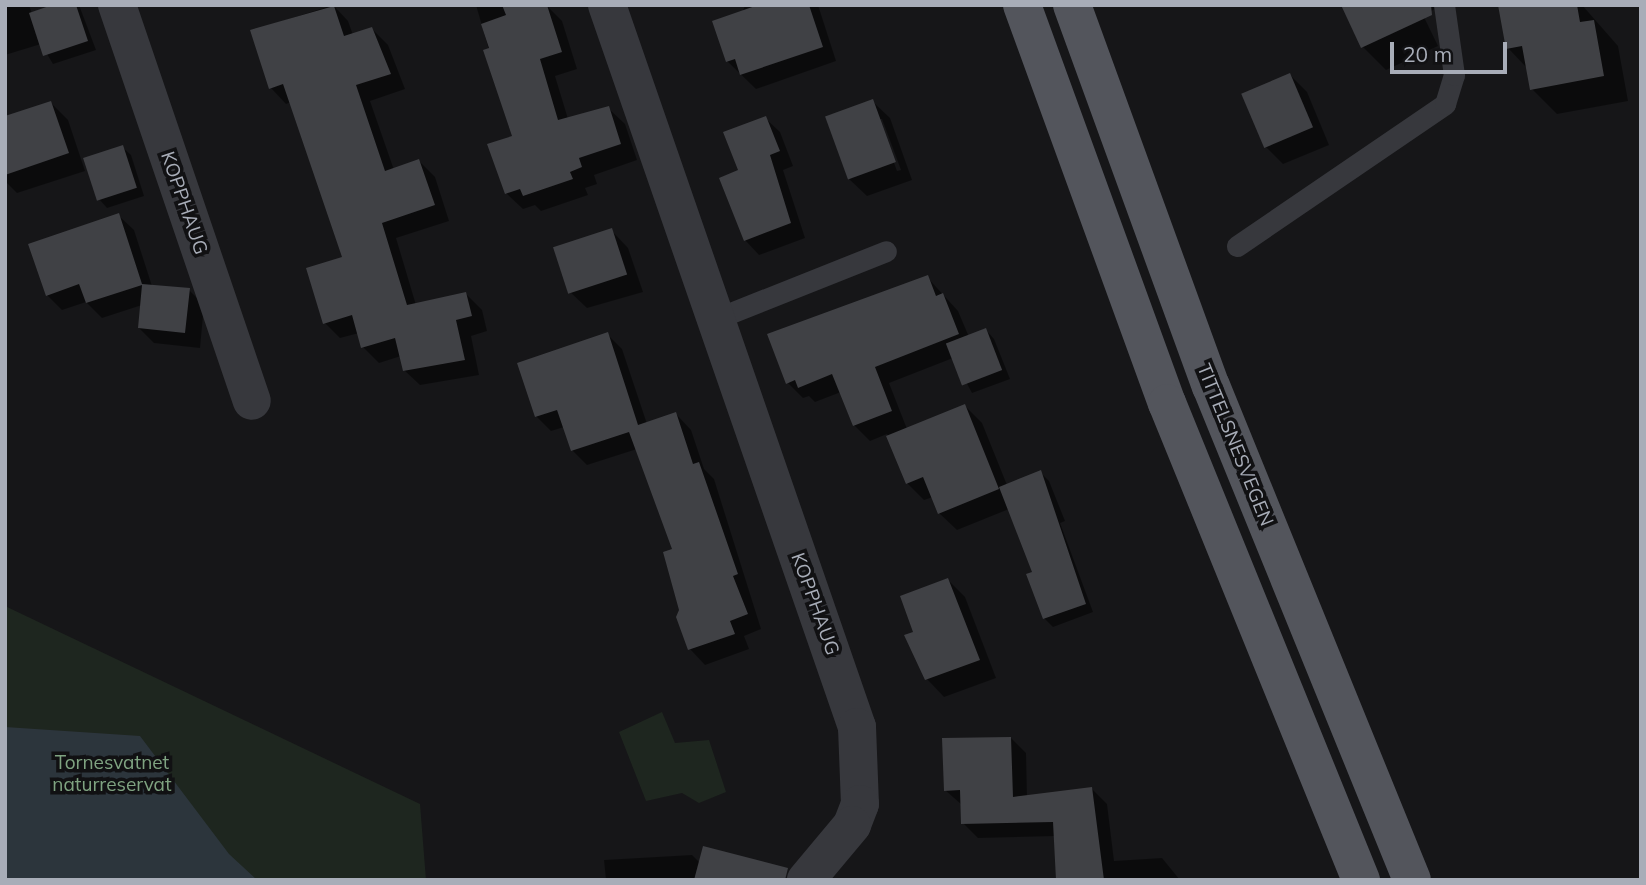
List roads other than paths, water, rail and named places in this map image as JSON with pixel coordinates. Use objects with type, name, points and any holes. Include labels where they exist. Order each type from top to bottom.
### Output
[{"type":"main road","points":[[1022,5],[1167,402],[1361,880]]},
{"type":"main road","name":"TITTELSNESVEGEN","points":[[1072,5],[1211,386],[1412,880]]},
{"type":"street","name":"KOPPHAUG","points":[[117,5],[252,401]]},
{"type":"street","name":"KOPPHAUG","points":[[607,5],[713,320],[857,727],[860,804],[852,825],[806,880]]},
{"type":"lane","points":[[1237,246],[1445,104],[1454,75],[1444,5]]},
{"type":"lane","points":[[713,320],[886,251]]},
{"type":"park label","name":"Tornesvatnet naturreservat","points":[[112,774]]}]
